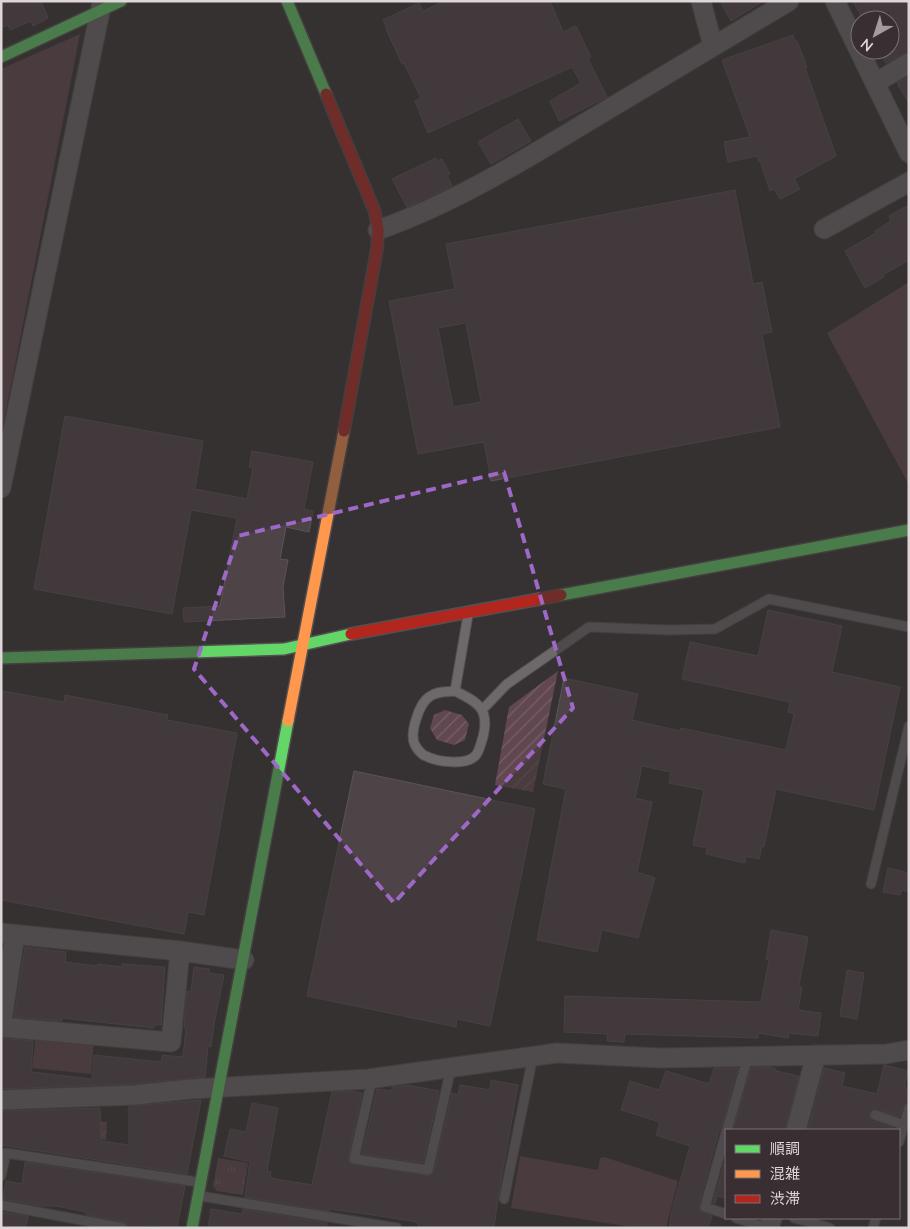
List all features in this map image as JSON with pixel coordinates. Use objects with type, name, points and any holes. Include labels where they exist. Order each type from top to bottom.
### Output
[{"type":"street","points":[[1,57],[101,7],[121,1]]},
{"type":"street","points":[[192,1228],[355,374],[377,249],[378,230],[375,212],[287,1]]},
{"type":"street","points":[[701,1],[713,46]]},
{"type":"street","points":[[378,230],[442,203],[502,173],[789,1]]},
{"type":"street","points":[[835,1],[909,153]]},
{"type":"street","points":[[1,488],[101,7]]},
{"type":"street","points":[[875,83],[909,63]]},
{"type":"street","points":[[824,229],[909,182]]},
{"type":"street","points":[[1,658],[284,649],[323,639],[909,530]]},
{"type":"street","points":[[180,951],[171,1042],[1,1026],[8,934],[180,951],[244,960]]},
{"type":"street","points":[[1,1100],[135,1095],[191,1089],[372,1079],[557,1053],[660,1058],[886,1054],[909,1050]]},
{"type":"street","points":[[796,1129],[816,1055]]},
{"type":"lane","points":[[482,710],[507,684],[589,627],[668,630],[715,628],[769,599],[909,627]]},
{"type":"lane","points":[[455,691],[468,612]]},
{"type":"lane","points":[[455,691],[472,699],[482,710],[487,723],[476,754],[465,762],[451,762],[425,756],[415,747],[412,738],[420,706],[429,696],[436,693],[455,691]]},
{"type":"lane","points":[[871,884],[909,726]]},
{"type":"lane","points":[[504,1199],[533,1056]]},
{"type":"lane","points":[[728,1129],[748,1056]]},
{"type":"lane","points":[[372,1079],[354,1159],[428,1170],[451,1068]]},
{"type":"lane","points":[[900,1139],[909,1108]]},
{"type":"lane","points":[[875,1115],[904,1125]]},
{"type":"lane","points":[[725,1138],[704,1207],[725,1214]]},
{"type":"lane","points":[[1,1176],[6,1153],[201,1183]]},
{"type":"lane","points":[[198,1196],[398,1228]]},
{"type":"lane","points":[[1,1205],[123,1228]]},
{"type":"lane","points":[[739,1219],[767,1228]]},
{"type":"lane","points":[[798,1219],[830,1228]]},
{"type":"highlighted area","points":[[504,472],[573,708],[394,903],[194,669],[238,536]]},
{"type":"green space","points":[[80,34],[1,436],[1,69]]},
{"type":"green space","points":[[909,282],[909,485],[827,333]]},
{"type":"green space","points":[[558,671],[533,792],[495,785],[509,707]]},
{"type":"green space","points":[[445,710],[462,715],[469,724],[465,740],[454,745],[437,740],[430,728],[434,715]]},
{"type":"green space","points":[[36,1035],[94,1041],[91,1074],[32,1068]]},
{"type":"green space","points":[[85,1122],[107,1122],[106,1140],[84,1137]]},
{"type":"green space","points":[[520,1156],[598,1170],[600,1158],[604,1157],[678,1181],[666,1228],[638,1228],[511,1208]]},
{"type":"green space","points":[[218,1158],[248,1163],[243,1195],[217,1191],[213,1186]]},
{"type":"building","points":[[1,1],[41,1],[48,18],[33,26],[31,21],[10,30],[8,25],[1,28]]},
{"type":"building","points":[[445,1],[550,1],[563,32],[576,26],[591,57],[588,59],[607,97],[559,121],[550,101],[581,83],[572,67],[428,133],[415,101],[421,98],[404,63],[402,64],[383,20],[419,3],[423,11]]},
{"type":"building","points":[[720,1],[763,1],[731,21]]},
{"type":"building","points":[[853,1],[909,1],[909,52],[900,56],[900,10],[858,10]]},
{"type":"building","points":[[793,35],[807,67],[805,67],[836,156],[794,179],[800,189],[780,199],[774,189],[770,191],[757,156],[728,162],[724,142],[750,137],[722,60]]},
{"type":"building","points":[[909,76],[909,103],[897,83]]},
{"type":"building","points":[[518,119],[531,141],[491,164],[478,142]]},
{"type":"building","points":[[436,158],[437,161],[442,159],[450,174],[447,175],[452,186],[407,207],[392,179]]},
{"type":"building","points":[[735,190],[753,284],[762,282],[772,332],[762,334],[780,427],[491,481],[484,442],[418,454],[389,301],[455,289],[446,244]],"holes":[[[466,323],[481,402],[453,407],[438,328]]]},
{"type":"building","points":[[909,205],[909,260],[865,288],[845,251],[876,233],[875,231],[891,221],[889,216]]},
{"type":"building","points":[[65,416],[203,441],[195,489],[247,499],[253,468],[249,467],[252,451],[313,462],[304,509],[313,511],[309,532],[286,527],[280,559],[288,560],[283,587],[285,617],[184,622],[183,608],[220,606],[237,518],[191,510],[172,614],[34,589]]},
{"type":"building","points":[[768,610],[842,626],[832,672],[900,687],[874,810],[776,789],[764,847],[762,846],[759,859],[746,856],[745,863],[706,854],[707,848],[693,845],[704,790],[669,783],[671,772],[642,766],[635,798],[652,802],[637,872],[655,878],[638,938],[602,930],[597,952],[537,940],[566,789],[543,784],[564,678],[638,694],[632,720],[680,731],[681,728],[786,750],[794,714],[788,712],[790,702],[682,679],[690,642],[758,656]]},
{"type":"building","points":[[3,691],[64,702],[65,695],[168,715],[167,720],[237,733],[204,915],[188,912],[184,934],[1,900],[1,703]]},
{"type":"building","points":[[354,771],[535,809],[490,1026],[457,1019],[456,1027],[307,996]]},
{"type":"building","points":[[888,868],[909,873],[909,892],[902,890],[900,895],[883,892]]},
{"type":"building","points":[[771,930],[808,937],[799,986],[802,987],[798,1010],[821,1013],[818,1036],[789,1033],[788,1038],[758,1033],[758,1038],[625,1034],[624,1042],[607,1041],[608,1034],[564,1032],[565,996],[761,1002],[769,960],[766,959]]},
{"type":"building","points":[[25,947],[66,952],[65,962],[97,966],[98,964],[122,967],[122,964],[165,967],[161,1025],[154,1025],[154,1028],[62,1018],[62,1021],[14,1017]]},
{"type":"building","points":[[194,967],[209,969],[209,973],[224,975],[211,1047],[208,1046],[205,1077],[134,1084],[1,1089],[1,1038],[33,1041],[31,1072],[92,1079],[94,1055],[161,1062],[162,1055],[183,1057],[187,991],[191,992]]},
{"type":"building","points":[[847,970],[864,973],[857,1019],[840,1016]]},
{"type":"building","points":[[884,1065],[908,1071],[904,1088],[909,1088],[909,1102],[903,1106],[900,1117],[874,1109],[869,1116],[873,1121],[896,1129],[808,1129],[824,1068],[845,1073],[842,1086],[877,1094]]},
{"type":"building","points":[[770,1067],[776,1069],[776,1071],[799,1076],[785,1129],[733,1129],[751,1068]]},
{"type":"building","points":[[714,1068],[738,1068],[699,1205],[701,1212],[712,1216],[708,1228],[669,1228],[672,1210],[690,1146],[656,1135],[660,1122],[621,1110],[630,1081],[659,1090],[666,1071],[709,1084]]},
{"type":"building","points":[[491,1080],[518,1085],[494,1228],[418,1228],[418,1222],[329,1209],[329,1211],[245,1197],[250,1162],[224,1156],[230,1129],[246,1132],[252,1103],[278,1108],[267,1171],[271,1172],[270,1178],[312,1185],[332,1092],[352,1091],[362,1093],[348,1158],[350,1163],[430,1176],[434,1171],[452,1093],[458,1095],[460,1085],[490,1090]]},
{"type":"building","points":[[408,1085],[439,1091],[423,1163],[362,1154],[377,1089],[392,1091],[392,1087]]},
{"type":"building","points":[[201,1100],[187,1174],[1,1145],[1,1111],[100,1108],[101,1141],[129,1145],[129,1106]]},
{"type":"building","points":[[25,1162],[185,1186],[177,1228],[146,1225],[146,1228],[129,1228],[125,1222],[86,1215],[86,1212],[3,1199],[6,1181],[22,1184]]},
{"type":"building","points":[[725,1164],[725,1198],[717,1196],[715,1204],[713,1203]]},
{"type":"building","points":[[211,1209],[242,1214],[243,1209],[327,1223],[326,1228],[208,1228]]},
{"type":"building","points":[[1,1212],[28,1216],[26,1228],[1,1228]]},
{"type":"traffic: fast","points":[[1,57],[121,1]]},
{"type":"traffic: fast","points":[[287,1],[326,94]]},
{"type":"traffic: fast","points":[[561,595],[909,530]]},
{"type":"traffic: fast","points":[[1,658],[284,649],[351,634]]},
{"type":"traffic: fast","points":[[192,1228],[288,721]]},
{"type":"traffic: slow","points":[[288,721],[344,431]]},
{"type":"traffic: jam","points":[[326,94],[375,212],[378,230],[377,249],[344,431]]},
{"type":"traffic: jam","points":[[351,634],[561,595]]}]
